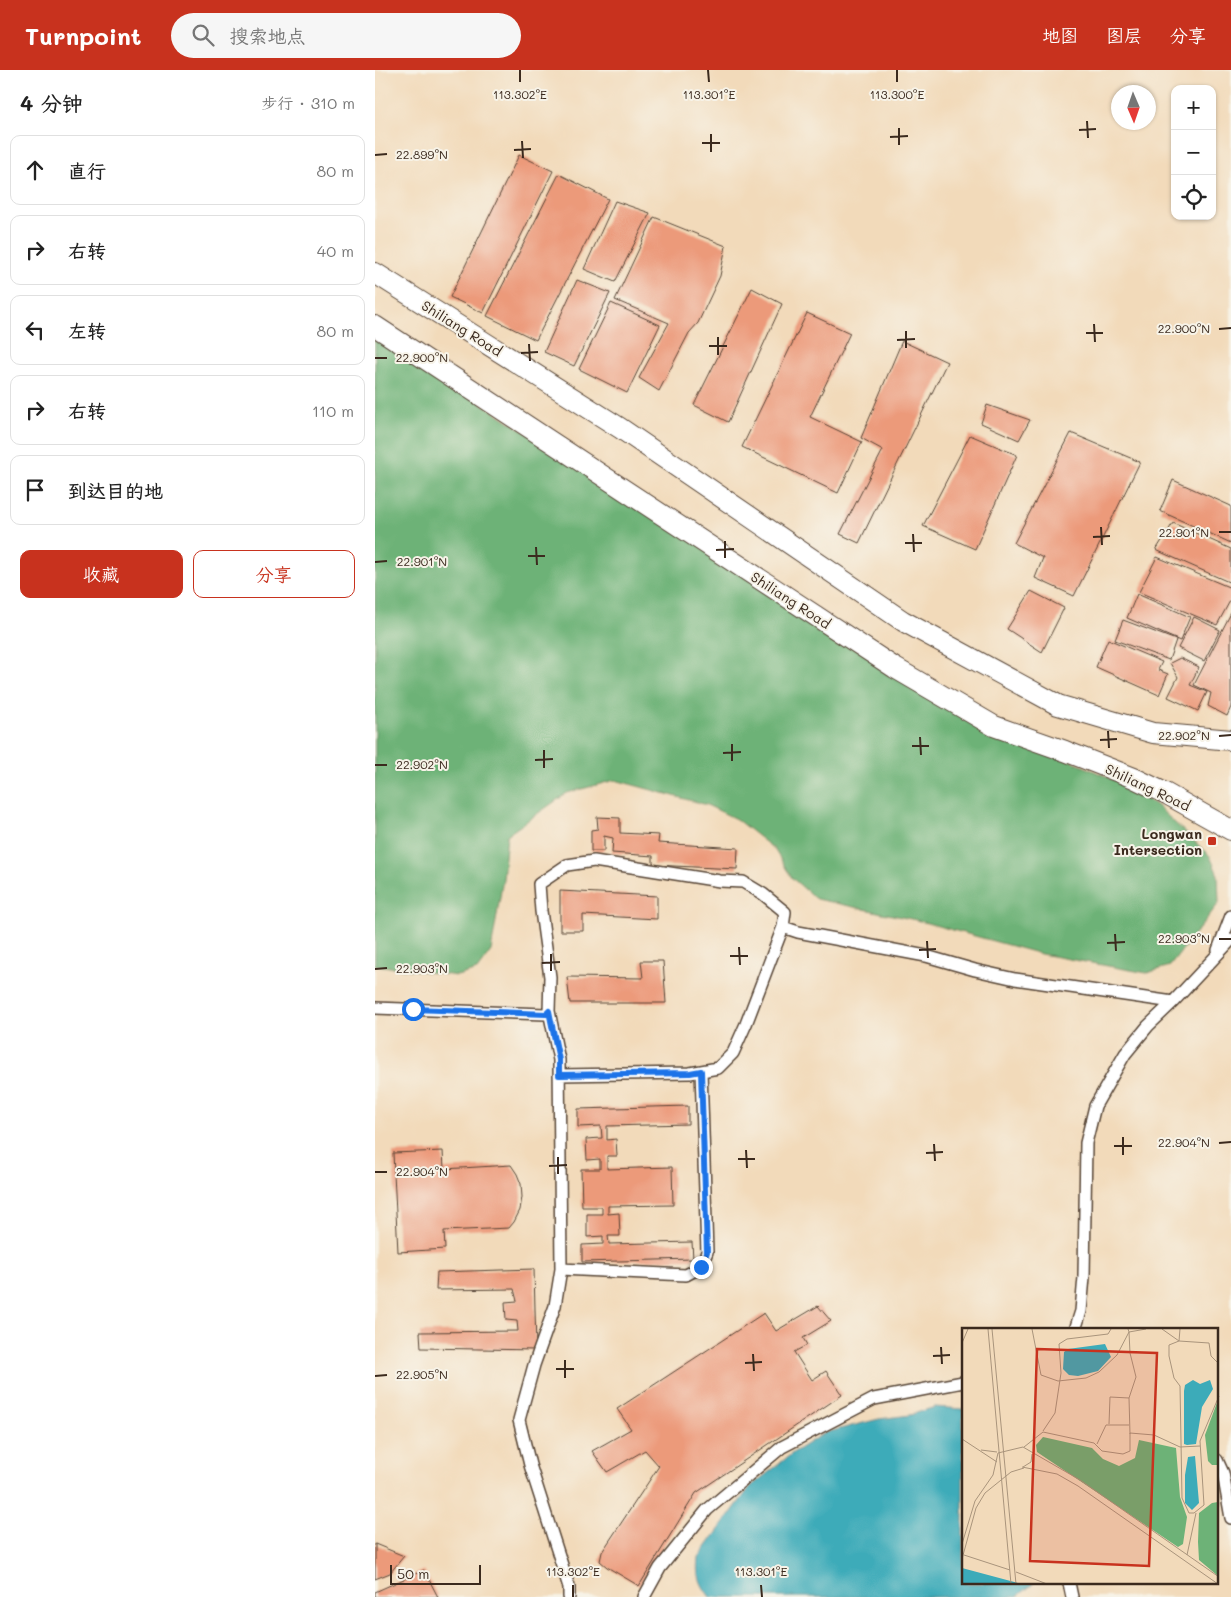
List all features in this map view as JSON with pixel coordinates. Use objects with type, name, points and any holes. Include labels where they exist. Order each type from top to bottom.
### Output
[{"type":"highway","name":"Shiliang Road","points":[[375,272],[620,428],[903,622],[1059,705],[1153,733],[1231,740]]},
{"type":"highway","name":"Shiliang Road","points":[[375,326],[895,668],[994,726],[1134,778],[1231,830]]},
{"type":"street","points":[[559,1075],[690,1073],[718,1068],[733,1053],[746,1024],[783,927],[785,912],[763,894],[743,882],[720,882],[594,861],[567,865],[539,884],[549,976],[549,1011],[559,1060],[559,1075],[561,1269],[555,1306],[534,1365],[519,1420],[530,1465],[569,1587],[569,1597]]},
{"type":"street","points":[[1215,956],[1231,916]]},
{"type":"street","points":[[783,927],[799,932],[926,956],[1015,979],[1173,1002]]},
{"type":"street","points":[[1076,1328],[1081,1311],[1084,1277],[1086,1142],[1095,1106],[1125,1054],[1147,1026],[1173,1002],[1231,940]]},
{"type":"street","points":[[375,1008],[546,1014],[549,1011]]},
{"type":"street","points":[[561,1269],[686,1275],[701,1267],[707,1252],[701,1071]]},
{"type":"street","points":[[644,1597],[660,1568],[707,1510],[782,1447],[874,1399],[962,1382]]},
{"type":"street","points":[[1219,1464],[1223,1472],[1231,1518]]},
{"type":"street","points":[[1069,1584],[1071,1597]]},
{"type":"green space","points":[[375,334],[943,704],[1128,786],[1157,806],[1210,856],[1218,875],[1219,903],[1170,966],[1147,973],[1041,954],[916,920],[816,899],[792,878],[774,849],[736,819],[707,805],[615,780],[567,793],[507,835],[503,879],[491,951],[477,970],[457,976],[375,965]]},
{"type":"water","points":[[935,1407],[962,1409],[962,1584],[1033,1584],[1017,1597],[710,1597],[703,1587],[700,1578],[698,1569],[699,1557],[750,1487],[794,1452],[824,1433],[879,1419],[910,1415]]},
{"type":"building","points":[[519,155],[553,171],[483,313],[450,297]]},
{"type":"building","points":[[559,174],[608,199],[536,340],[487,316]]},
{"type":"building","points":[[615,201],[650,213],[615,282],[584,269]]},
{"type":"building","points":[[654,217],[726,246],[720,276],[698,323],[689,333],[659,391],[639,378],[669,323],[615,300]]},
{"type":"building","points":[[577,280],[610,293],[574,366],[544,352]]},
{"type":"building","points":[[752,288],[782,304],[728,422],[694,405]]},
{"type":"building","points":[[611,303],[660,325],[627,393],[579,369]]},
{"type":"building","points":[[807,313],[850,333],[810,417],[862,442],[838,493],[742,447]]},
{"type":"building","points":[[902,341],[947,362],[859,543],[840,534],[883,450],[861,438]]},
{"type":"building","points":[[987,405],[1030,420],[1019,440],[981,423]]},
{"type":"building","points":[[1071,433],[1140,462],[1074,596],[1035,578],[1043,558],[1014,543]]},
{"type":"building","points":[[970,435],[1017,455],[975,549],[923,526]]},
{"type":"building","points":[[1173,480],[1231,506],[1231,543],[1160,511]]},
{"type":"building","points":[[1173,523],[1231,549],[1231,583],[1156,550]]},
{"type":"building","points":[[1157,557],[1231,588],[1231,599],[1217,625],[1139,592]]},
{"type":"building","points":[[1031,591],[1064,608],[1042,652],[1007,629]]},
{"type":"building","points":[[1137,594],[1190,617],[1180,641],[1127,618]]},
{"type":"building","points":[[1231,613],[1231,707],[1227,716],[1208,706],[1211,693],[1194,685]]},
{"type":"building","points":[[1194,617],[1220,630],[1204,661],[1178,648]]},
{"type":"building","points":[[1123,620],[1176,640],[1169,660],[1115,640]]},
{"type":"building","points":[[1108,639],[1162,662],[1158,670],[1168,674],[1159,695],[1096,667]]},
{"type":"building","points":[[1180,658],[1199,667],[1190,685],[1207,692],[1198,711],[1168,697],[1178,677],[1170,663]]},
{"type":"building","points":[[597,817],[620,818],[620,833],[659,835],[658,843],[738,848],[737,869],[653,865],[653,856],[612,853],[613,838],[604,836],[604,851],[591,851],[591,830],[598,829]]},
{"type":"building","points":[[560,891],[657,896],[657,919],[583,915],[583,931],[560,931]]},
{"type":"building","points":[[641,961],[663,961],[666,1003],[570,1003],[567,977],[643,978]]},
{"type":"building","points":[[688,1106],[688,1124],[607,1126],[607,1140],[616,1139],[617,1156],[607,1156],[607,1169],[672,1167],[673,1205],[608,1206],[608,1214],[619,1213],[620,1236],[608,1236],[609,1244],[692,1242],[693,1259],[582,1262],[582,1245],[603,1244],[603,1236],[587,1237],[587,1214],[602,1214],[602,1207],[582,1207],[581,1169],[600,1169],[600,1159],[587,1160],[586,1139],[602,1138],[601,1126],[578,1127],[578,1109]]},
{"type":"building","points":[[443,1151],[444,1169],[511,1165],[521,1184],[520,1210],[509,1228],[444,1231],[445,1249],[398,1252],[393,1153]]},
{"type":"building","points":[[534,1269],[536,1350],[421,1348],[420,1332],[518,1331],[517,1321],[506,1320],[505,1302],[517,1301],[514,1289],[436,1290],[437,1272]]},
{"type":"building","points":[[818,1306],[831,1321],[803,1338],[807,1345],[794,1352],[812,1380],[826,1371],[842,1395],[696,1493],[639,1586],[607,1567],[600,1561],[602,1552],[659,1466],[645,1450],[607,1472],[592,1451],[631,1429],[617,1409],[764,1313],[776,1331]]},
{"type":"building","points":[[375,1544],[404,1556],[390,1573],[375,1579]]},
{"type":"building","points":[[424,1570],[438,1597],[375,1597],[375,1592]]},
{"type":"place","name":"Longwan Intersection","points":[[1212,841]]},
{"type":"route","points":[[413,1009],[546,1014],[549,1011],[559,1060],[559,1075],[690,1073],[701,1071],[707,1252],[701,1267]]}]
